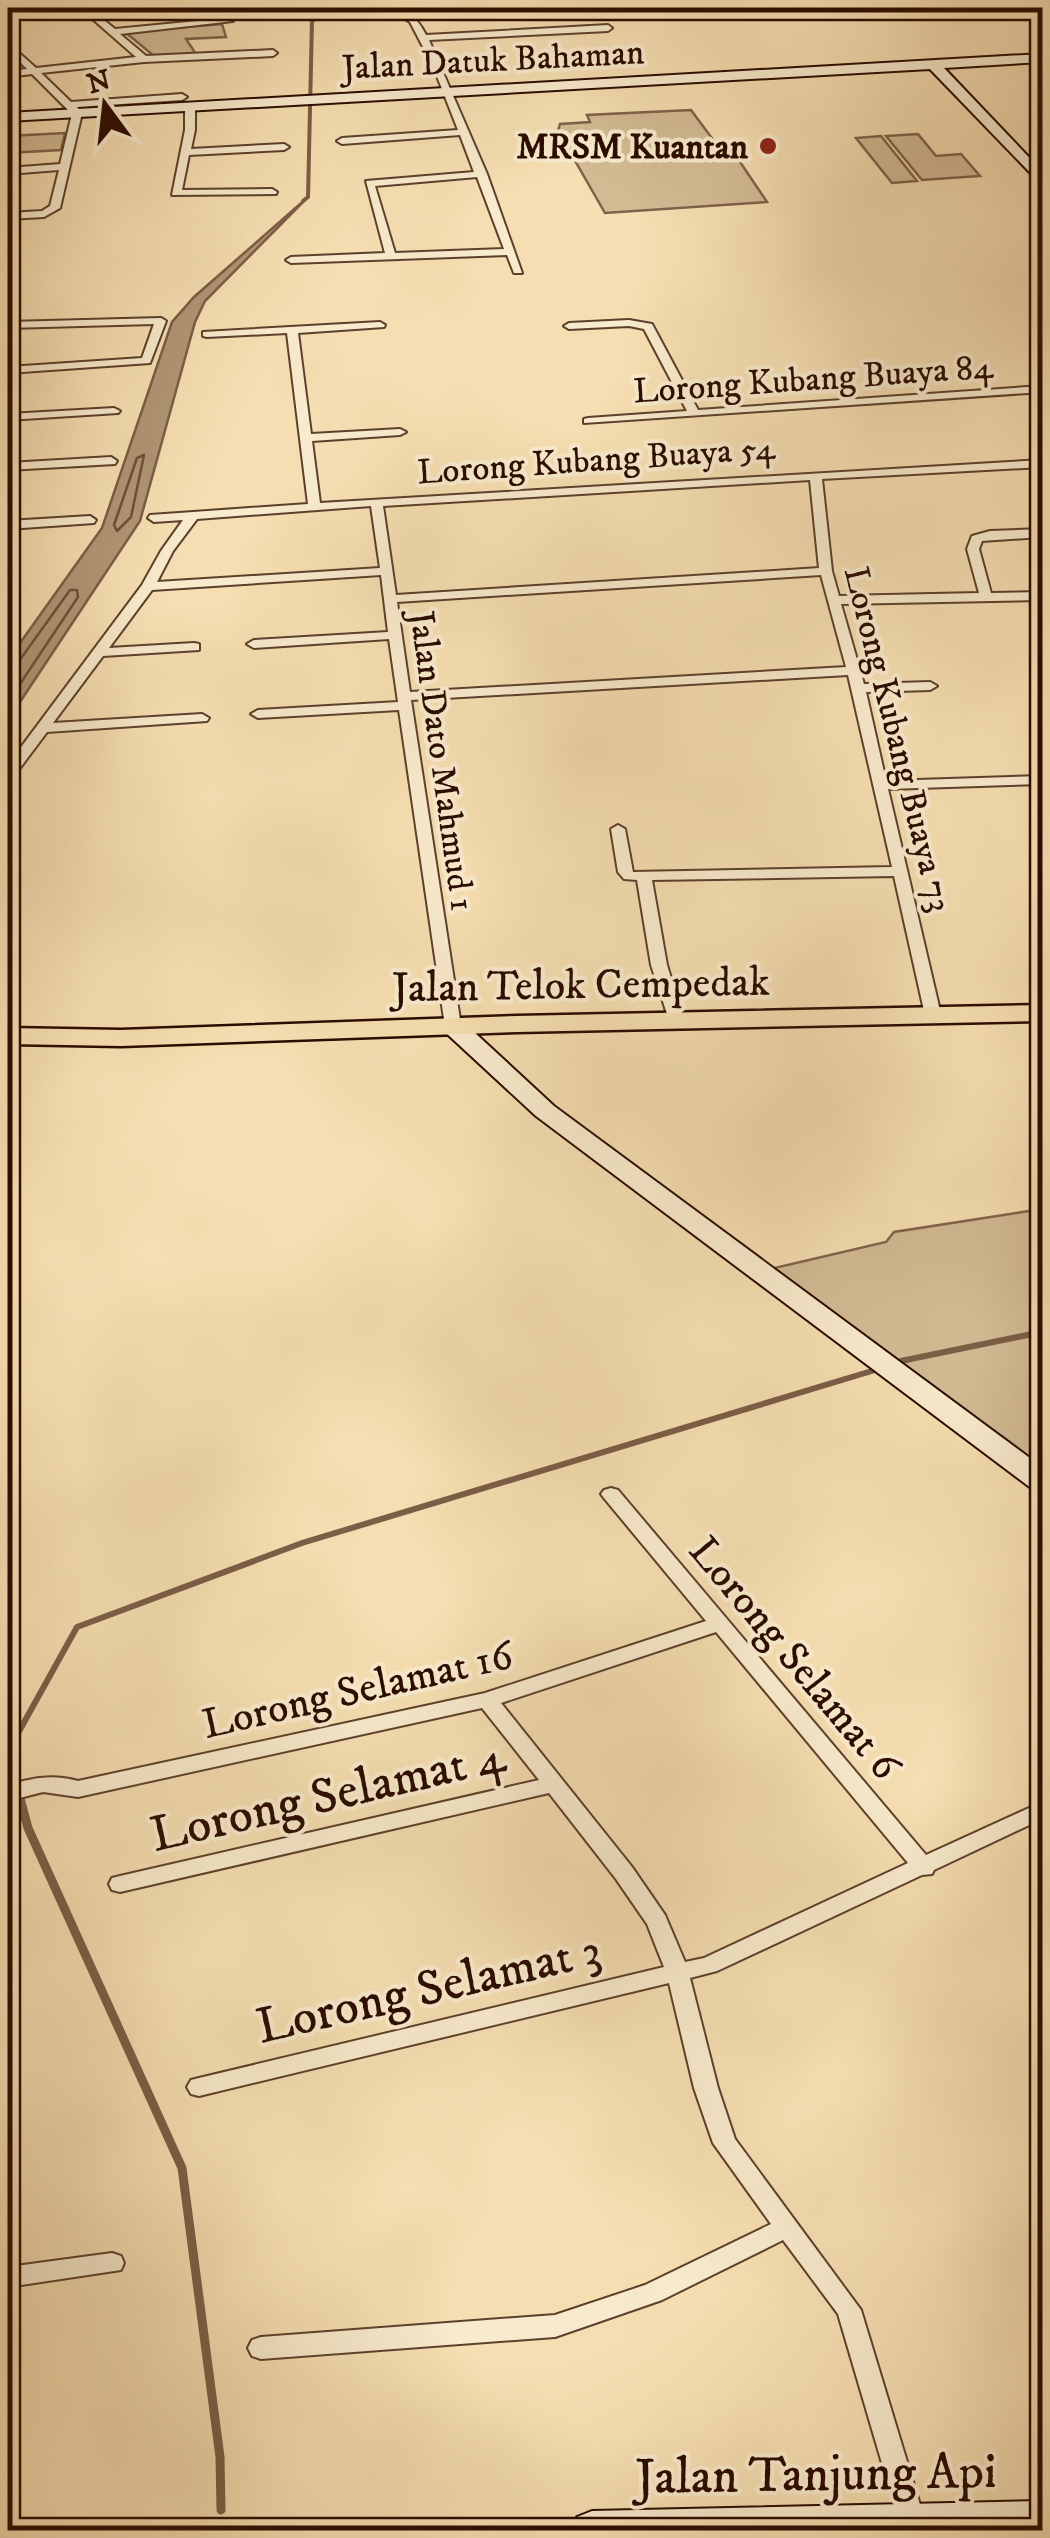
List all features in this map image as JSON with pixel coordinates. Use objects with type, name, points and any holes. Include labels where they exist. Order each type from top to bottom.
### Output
[{"type":"main road","name":"Jalan Telok Cempedak","points":[[8,1036],[121,1038],[1042,1012]]},
{"type":"main road","name":"Jalan Telok Cempedak","points":[[8,1050],[121,1038]]},
{"type":"street","points":[[84,8],[144,58]]},
{"type":"street","points":[[396,9],[412,8]]},
{"type":"street","points":[[396,9],[414,20],[448,92],[518,272]]},
{"type":"street","points":[[114,32],[229,22]]},
{"type":"street","points":[[422,38],[608,28]]},
{"type":"street","points":[[8,46],[74,109],[52,212],[8,216]]},
{"type":"street","points":[[8,74],[144,58],[273,52]]},
{"type":"street","name":"Jalan Datuk Bahaman","points":[[8,117],[186,101],[300,100],[1042,58]]},
{"type":"street","points":[[932,64],[1042,180]]},
{"type":"street","points":[[186,101],[185,152],[176,193],[272,192]]},
{"type":"street","points":[[342,141],[464,132]]},
{"type":"street","points":[[185,152],[284,148]]},
{"type":"street","points":[[8,172],[64,167]]},
{"type":"street","points":[[391,256],[369,183],[482,174]]},
{"type":"street","points":[[291,260],[510,252]]},
{"type":"street","points":[[8,325],[161,322],[150,355],[136,363],[8,370]]},
{"type":"street","points":[[207,334],[380,325]]},
{"type":"street","points":[[569,326],[648,326],[695,414]]},
{"type":"street","points":[[292,330],[314,507]]},
{"type":"street","name":"Lorong Kubang Buaya 84","points":[[588,421],[1042,389]]},
{"type":"street","points":[[8,417],[114,412]]},
{"type":"street","points":[[304,438],[400,432]]},
{"type":"street","points":[[8,467],[111,461]]},
{"type":"street","name":"Lorong Kubang Buaya 54","points":[[154,518],[1042,463]]},
{"type":"street","name":"Lorong Kubang Buaya 73","points":[[816,476],[826,571],[858,688],[933,1015]]},
{"type":"street","name":"Jalan Dato Mahmud 1","points":[[377,503],[453,1026]]},
{"type":"street","points":[[15,765],[148,586],[193,516]]},
{"type":"street","points":[[8,525],[90,520]]},
{"type":"street","points":[[986,597],[974,548],[976,539],[1042,533]]},
{"type":"street","points":[[148,586],[386,571]]},
{"type":"street","points":[[391,599],[826,571]]},
{"type":"street","points":[[835,600],[1042,596]]},
{"type":"street","points":[[254,644],[396,635]]},
{"type":"street","points":[[99,652],[194,647]]},
{"type":"street","points":[[258,714],[406,700],[853,671]]},
{"type":"street","points":[[858,688],[930,686]]},
{"type":"street","points":[[43,728],[202,718]]},
{"type":"street","points":[[881,785],[1042,780]]},
{"type":"street","points":[[618,829],[629,876],[901,871]]},
{"type":"street","points":[[644,877],[659,966],[676,1020]]},
{"type":"street","points":[[453,1026],[545,1112],[1042,1481]]},
{"type":"street","name":"Lorong Selamat 6","points":[[611,1494],[924,1868]]},
{"type":"street","name":"Lorong Selamat 16","points":[[8,1793],[56,1782],[78,1789],[487,1700],[719,1624]]},
{"type":"street","points":[[487,1700],[644,1900],[670,1948],[706,2088],[725,2142],[849,2310],[912,2521]]},
{"type":"street","name":"Lorong Selamat 4","points":[[120,1884],[554,1784]]},
{"type":"street","name":"Lorong Selamat 3","points":[[199,2087],[678,1973],[737,1954],[1042,1810]]},
{"type":"street","points":[[262,2348],[555,2326],[653,2293],[787,2227]]},
{"type":"street","points":[[8,2277],[112,2263]]},
{"type":"street","name":"Jalan Tanjung Api","points":[[592,2530],[1042,2520]]},
{"type":"shaded area","points":[[222,24],[226,37],[186,39],[196,54],[154,56],[125,32]]},
{"type":"shaded area","points":[[691,110],[714,141],[730,147],[767,202],[605,213],[558,131],[560,124],[590,122],[587,115]]},
{"type":"shaded area","points":[[65,133],[61,150],[8,153],[8,136]]},
{"type":"shaded area","points":[[918,134],[936,156],[961,154],[980,176],[922,180],[886,136]]},
{"type":"shaded area","points":[[881,136],[917,181],[892,183],[856,138]]},
{"type":"shaded area","points":[[1042,1209],[1042,1469],[770,1269],[886,1242],[894,1232]]},
{"type":"water","points":[[308,197],[205,301],[195,322],[140,521],[8,720],[8,660],[102,528],[172,322],[194,297]]},
{"type":"waterway","points":[[290,8],[312,20]]},
{"type":"waterway","points":[[312,20],[365,8]]},
{"type":"waterway","points":[[303,201],[308,197],[312,20]]},
{"type":"waterway","points":[[901,1361],[1042,1332]]},
{"type":"waterway","points":[[16,1782],[11,1764],[12,1744],[77,1627],[302,1543],[875,1370]]},
{"type":"waterway","points":[[15,1780],[28,1828],[182,2168],[220,2457],[221,2510]]},
{"type":"place","name":"MRSM Kuantan","points":[[768,146]]}]
